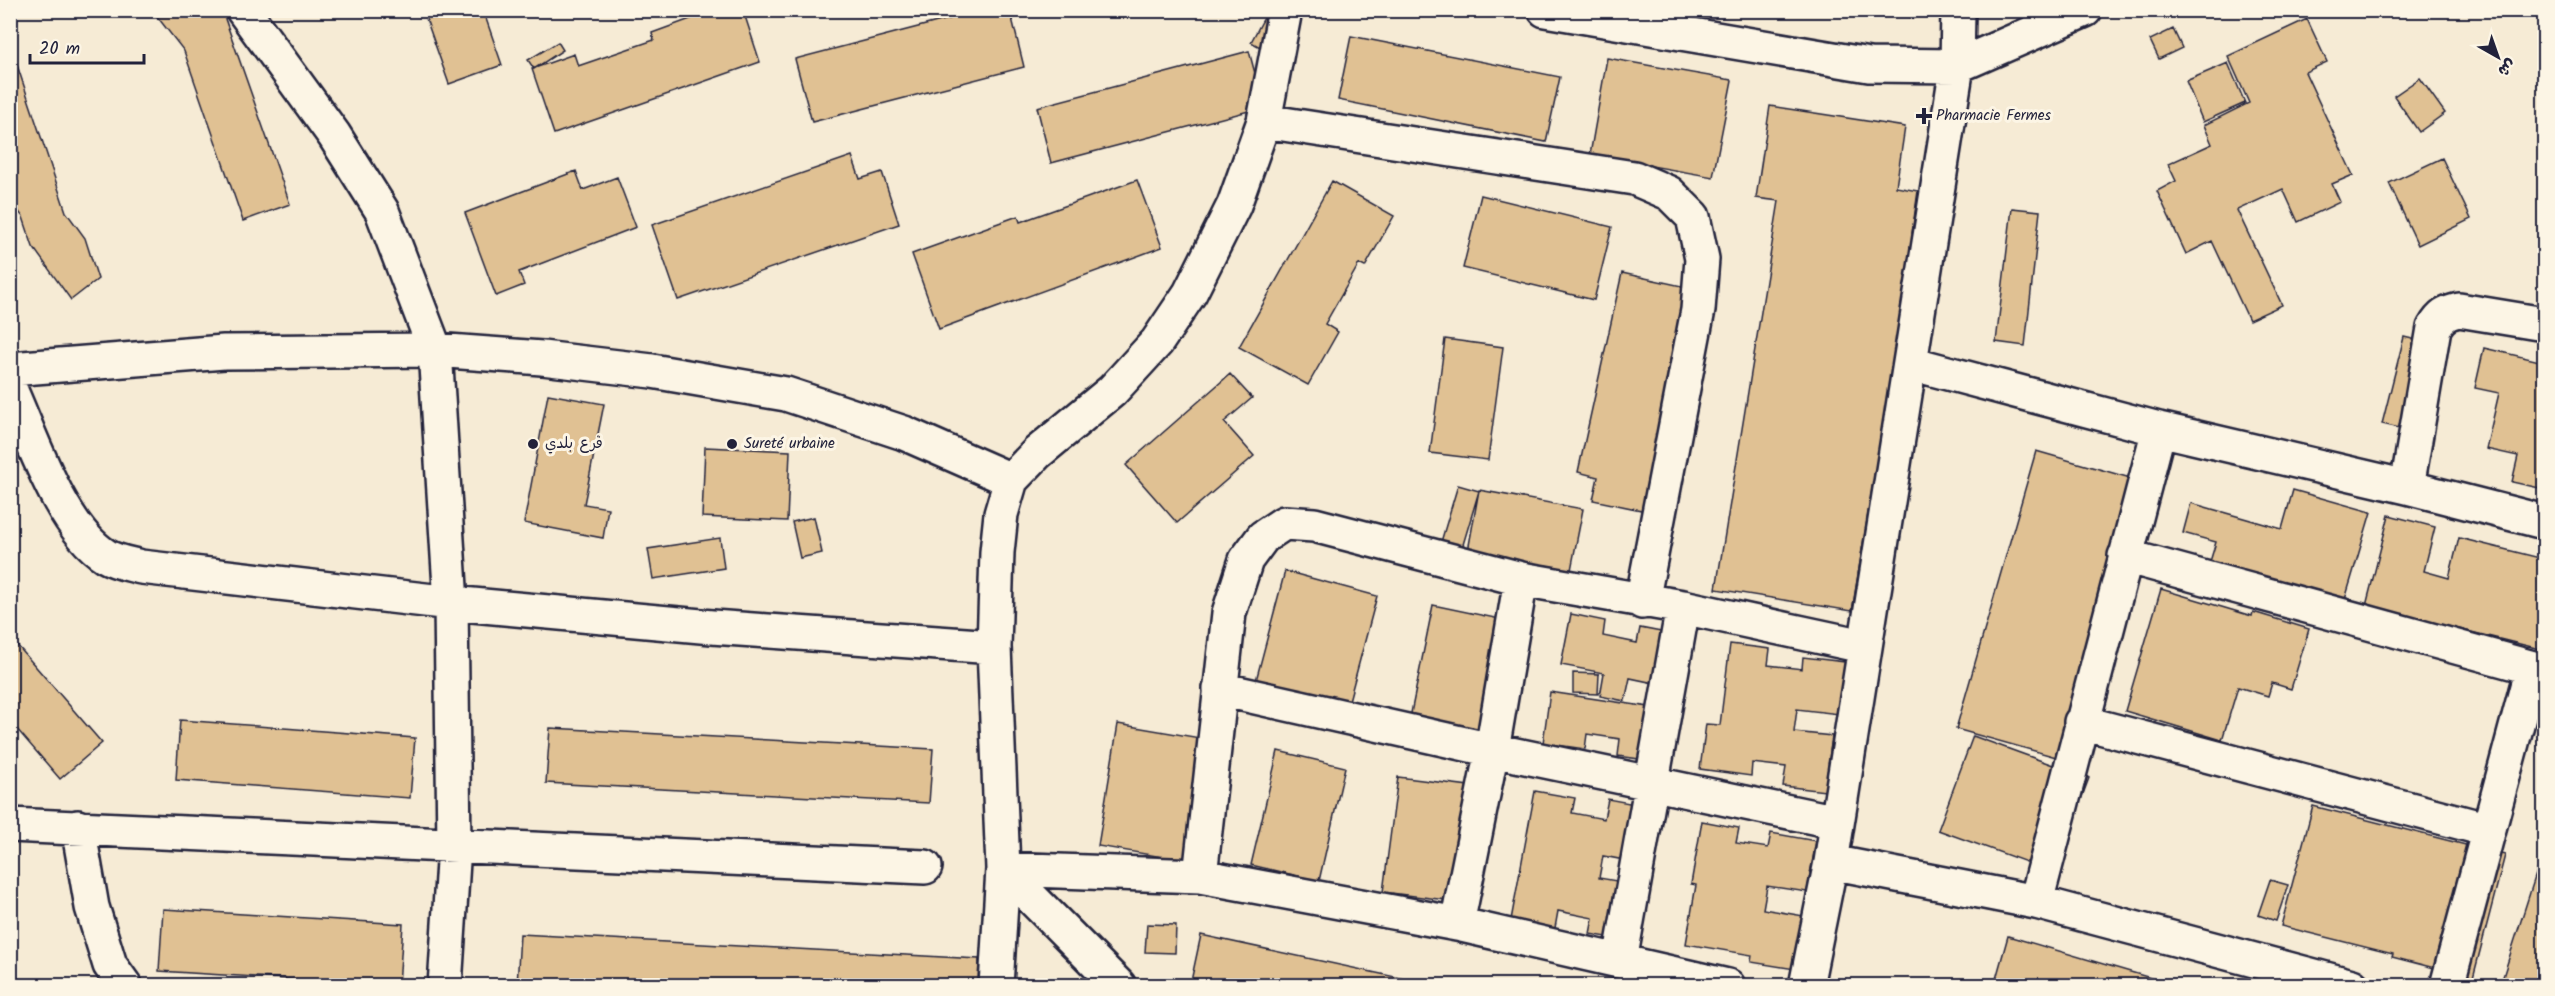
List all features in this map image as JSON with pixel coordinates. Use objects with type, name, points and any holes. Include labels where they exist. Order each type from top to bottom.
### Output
[{"type":"street","points":[[243,10],[334,135],[382,211],[435,350],[451,603],[454,846],[445,986]]},
{"type":"street","points":[[996,986],[1003,869],[994,646],[997,552],[1001,514],[1011,480],[1037,453],[1112,391],[1157,342],[1190,293],[1234,205],[1264,121],[1286,10]]},
{"type":"street","points":[[1545,10],[1869,65],[1957,66],[2085,10]]},
{"type":"street","points":[[1806,986],[1831,862],[1863,646],[1957,66],[1958,10]]},
{"type":"street","points":[[1264,121],[1634,178],[1669,192],[1693,217],[1702,259],[1698,310],[1642,602]]},
{"type":"street","points":[[2407,487],[2434,328],[2439,318],[2447,312],[2460,309],[2544,324]]},
{"type":"street","points":[[10,369],[224,352],[435,350],[542,358],[652,371],[786,394],[904,433],[1011,480]]},
{"type":"street","points":[[1910,363],[2159,429],[2407,487],[2544,522]]},
{"type":"street","points":[[10,390],[58,498],[88,542],[108,557],[141,567],[451,603],[712,627],[994,646]]},
{"type":"street","points":[[2036,902],[2159,429]]},
{"type":"street","points":[[1200,876],[1229,613],[1246,560],[1263,537],[1284,523],[1314,525],[1521,579],[1642,602],[1683,607],[1863,646]]},
{"type":"street","points":[[2125,556],[2538,669],[2489,830],[2447,986]]},
{"type":"street","points":[[1457,924],[1492,750],[1521,579]]},
{"type":"street","points":[[1620,961],[1683,607]]},
{"type":"street","points":[[1220,688],[1492,750],[1837,822]]},
{"type":"street","points":[[2081,722],[2489,830]]},
{"type":"street","points":[[10,825],[925,867]]},
{"type":"street","points":[[78,827],[95,916],[110,965],[125,986]]},
{"type":"street","points":[[1831,862],[2036,902],[2352,986]]},
{"type":"street","points":[[1003,869],[1200,876],[1457,924],[1728,986]]},
{"type":"street","points":[[1003,869],[1119,986]]},
{"type":"building","points":[[152,10],[219,10],[224,16],[290,204],[243,221],[184,51]]},
{"type":"building","points":[[423,10],[483,10],[502,65],[449,84]]},
{"type":"building","points":[[715,10],[743,10],[760,62],[554,134],[532,69],[574,54],[578,66],[654,40],[652,33]]},
{"type":"building","points":[[996,10],[1010,10],[1024,67],[812,122],[795,59],[968,14],[969,17]]},
{"type":"building","points":[[1881,10],[1917,10],[1915,18]]},
{"type":"building","points":[[1266,14],[1291,28],[1276,56],[1251,42]]},
{"type":"building","points":[[2307,19],[2327,62],[2305,72],[2353,175],[2332,184],[2340,202],[2298,222],[2283,189],[2237,210],[2282,305],[2249,320],[2212,241],[2186,254],[2157,191],[2176,181],[2168,164],[2212,144],[2204,125],[2249,103],[2228,56]]},
{"type":"building","points":[[2173,29],[2182,48],[2159,59],[2150,40]]},
{"type":"building","points":[[1351,36],[1560,77],[1546,142],[1338,100]]},
{"type":"building","points":[[558,42],[563,50],[534,69],[528,60]]},
{"type":"building","points":[[1249,51],[1264,107],[1051,163],[1037,107]]},
{"type":"building","points":[[13,53],[66,212],[85,238],[98,279],[71,300],[33,247],[23,217],[10,200],[10,54]]},
{"type":"building","points":[[1607,58],[1732,80],[1713,177],[1590,155]]},
{"type":"building","points":[[2228,63],[2245,103],[2203,122],[2186,81]]},
{"type":"building","points":[[2420,78],[2445,113],[2419,132],[2394,96]]},
{"type":"building","points":[[1770,106],[1905,127],[1896,187],[1918,191],[1912,233],[1930,235],[1881,472],[1875,471],[1852,611],[1716,589],[1779,201],[1756,198]]},
{"type":"building","points":[[852,156],[860,179],[882,172],[899,224],[678,300],[652,225]]},
{"type":"building","points":[[2442,158],[2471,219],[2418,245],[2389,183]]},
{"type":"building","points":[[576,171],[583,190],[617,177],[636,227],[519,272],[524,285],[496,296],[465,213]]},
{"type":"building","points":[[1137,180],[1162,247],[939,329],[912,254],[1018,216],[1020,222]]},
{"type":"building","points":[[1332,181],[1394,216],[1365,267],[1359,264],[1325,324],[1338,332],[1308,385],[1239,347]]},
{"type":"building","points":[[1481,195],[1612,227],[1594,300],[1463,268]]},
{"type":"building","points":[[2012,208],[2040,211],[2025,346],[1996,342]]},
{"type":"building","points":[[1622,273],[1700,290],[1651,512],[1593,500],[1598,477],[1578,472]]},
{"type":"building","points":[[2404,337],[2442,346],[2421,433],[2382,424]]},
{"type":"building","points":[[1445,339],[1503,347],[1488,460],[1430,453]]},
{"type":"building","points":[[2484,348],[2544,362],[2544,489],[2512,482],[2518,456],[2486,449],[2499,393],[2475,388]]},
{"type":"building","points":[[1230,374],[1252,398],[1224,422],[1254,456],[1177,523],[1126,465]]},
{"type":"building","points":[[548,394],[604,404],[584,504],[608,508],[603,538],[524,523]]},
{"type":"building","points":[[705,447],[790,451],[787,521],[702,517]]},
{"type":"building","points":[[2036,451],[2162,487],[2081,764],[1956,729]]},
{"type":"building","points":[[1458,485],[1479,491],[1462,548],[1441,542]]},
{"type":"building","points":[[1479,490],[1583,509],[1571,570],[1468,551]]},
{"type":"building","points":[[2293,490],[2371,512],[2344,603],[2209,565],[2216,542],[2183,533],[2191,503],[2282,529]]},
{"type":"building","points":[[2389,515],[2435,527],[2424,571],[2449,578],[2459,538],[2544,559],[2544,650],[2366,606]]},
{"type":"building","points":[[814,517],[822,553],[800,558],[792,522]]},
{"type":"building","points":[[720,538],[724,568],[653,579],[648,549]]},
{"type":"building","points":[[1285,571],[1377,596],[1346,712],[1254,688]]},
{"type":"building","points":[[2161,589],[2252,616],[2253,612],[2309,629],[2291,689],[2272,683],[2268,696],[2238,687],[2222,740],[2125,711]]},
{"type":"building","points":[[1433,605],[1500,619],[1476,737],[1409,723]]},
{"type":"building","points":[[1571,614],[1605,621],[1603,636],[1637,643],[1640,628],[1682,636],[1673,687],[1630,678],[1625,701],[1600,696],[1604,673],[1561,665]]},
{"type":"building","points":[[10,637],[102,743],[60,779],[10,721]]},
{"type":"building","points":[[1730,644],[1770,649],[1768,665],[1802,669],[1803,657],[1845,662],[1839,714],[1797,709],[1794,732],[1832,736],[1825,791],[1783,786],[1786,767],[1752,763],[1751,776],[1700,769],[1706,724],[1720,725]]},
{"type":"building","points":[[1573,673],[1599,674],[1598,694],[1573,693]]},
{"type":"building","points":[[1550,692],[1669,710],[1661,762],[1618,756],[1620,739],[1587,734],[1585,749],[1543,743]]},
{"type":"building","points":[[180,720],[415,738],[410,798],[176,780]]},
{"type":"building","points":[[1118,724],[1212,740],[1192,862],[1098,846]]},
{"type":"building","points":[[550,728],[933,749],[929,803],[546,783]]},
{"type":"building","points":[[1973,736],[2089,778],[2054,872],[1938,830]]},
{"type":"building","points":[[1278,751],[1345,767],[1319,881],[1251,865]]},
{"type":"building","points":[[1398,777],[1469,786],[1454,901],[1383,892]]},
{"type":"building","points":[[1535,791],[1575,798],[1572,813],[1604,819],[1608,799],[1651,807],[1640,863],[1603,856],[1599,878],[1640,885],[1629,941],[1590,934],[1593,918],[1558,911],[1555,928],[1511,920]]},
{"type":"building","points":[[2313,806],[2505,855],[2473,978],[2392,957],[2393,954],[2281,926]]},
{"type":"building","points":[[1702,821],[1739,828],[1736,843],[1768,848],[1771,833],[1816,841],[1807,892],[1767,886],[1763,909],[1804,916],[1795,969],[1751,962],[1752,955],[1686,944],[1696,885],[1691,884]]},
{"type":"building","points":[[2544,849],[2544,986],[2519,986],[2502,980]]},
{"type":"building","points":[[2270,880],[2288,885],[2276,921],[2258,915]]},
{"type":"building","points":[[163,909],[403,924],[399,986],[159,971]]},
{"type":"building","points":[[1147,924],[1176,925],[1175,953],[1145,952]]},
{"type":"building","points":[[520,934],[979,959],[978,986],[517,986]]},
{"type":"building","points":[[1201,935],[1432,985],[1190,986]]},
{"type":"building","points":[[2008,936],[2178,986],[1994,986]]},
{"type":"place","name":"Pharmacie Fermes","points":[[1924,116]]},
{"type":"place","name":"فرع بلدي","points":[[533,444]]},
{"type":"place","name":"Sureté urbaine","points":[[732,444]]}]
